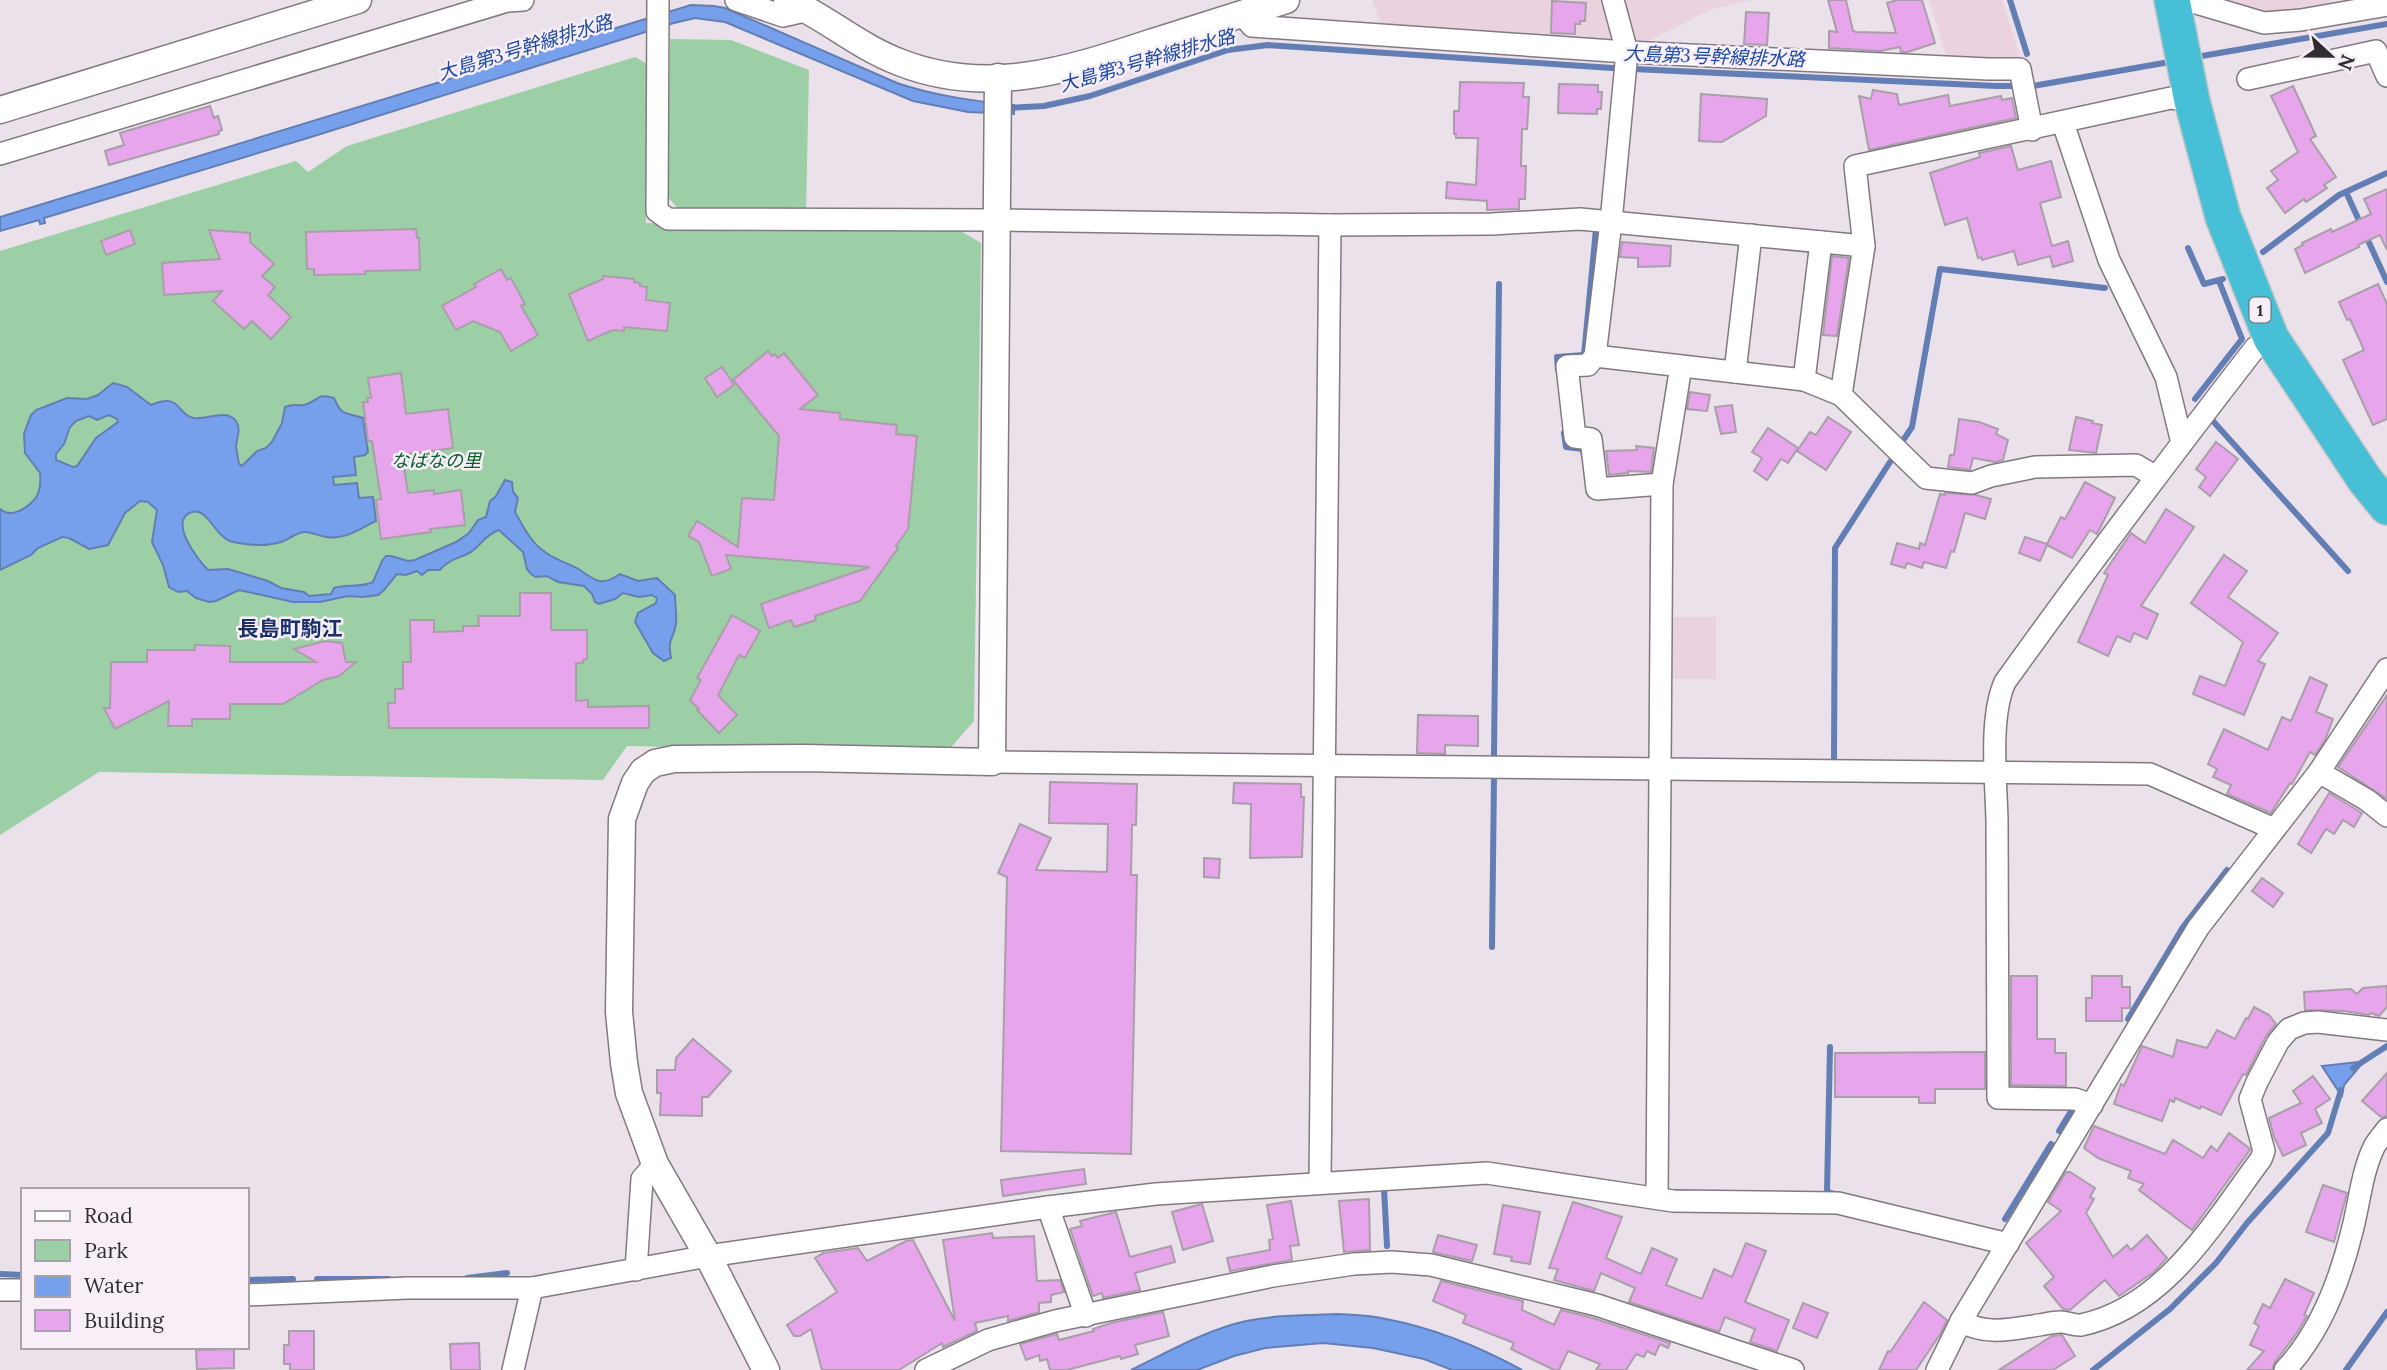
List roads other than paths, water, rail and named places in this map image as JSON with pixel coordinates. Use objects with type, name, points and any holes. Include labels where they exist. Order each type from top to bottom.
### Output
[{"type":"highway","name":"1","points":[[2178,7],[2191,94],[2223,216],[2271,338],[2365,480],[2387,507]]},
{"type":"street","points":[[0,110],[358,0]]},
{"type":"street","points":[[0,154],[507,1],[523,0]]},
{"type":"street","points":[[736,0],[783,16],[798,5],[897,62],[944,77],[998,85],[1091,62],[1286,0]]},
{"type":"street","points":[[1613,0],[1626,62],[1595,356],[1588,365],[1567,366],[1575,437],[1591,439],[1597,489],[1662,484]]},
{"type":"street","points":[[657,5],[657,211],[668,219],[1330,225],[1492,224],[1580,219],[1864,246]]},
{"type":"street","points":[[2178,7],[2263,23],[2301,20],[2387,5]]},
{"type":"street","points":[[1242,14],[1252,26],[1626,62],[2020,69],[2032,130]]},
{"type":"street","points":[[2248,79],[2376,51],[2387,76]]},
{"type":"street","points":[[992,762],[998,85]]},
{"type":"street","points":[[1841,395],[1864,246],[1855,166],[2191,94]]},
{"type":"street","points":[[2063,123],[2109,260],[2166,377],[2182,443]]},
{"type":"street","points":[[1320,1183],[1330,225]]},
{"type":"street","points":[[1735,372],[1751,236]]},
{"type":"street","points":[[1804,380],[1821,242]]},
{"type":"street","points":[[2092,1105],[2075,1099],[1998,1098],[1997,708],[2005,682],[2156,477],[2255,348],[2271,338]]},
{"type":"street","points":[[1595,356],[1804,380],[1841,395],[1926,478],[1972,483],[1991,476],[2035,467],[2136,466],[2156,477]]},
{"type":"street","points":[[1657,1198],[1662,484],[1681,366]]},
{"type":"street","points":[[1937,1370],[1961,1321],[2198,928],[2319,772],[2387,669]]},
{"type":"street","points":[[766,1370],[708,1256],[655,1164],[629,1093],[619,1012],[622,819],[635,783],[643,771],[655,763],[674,759],[804,758],[2151,774],[2274,829]]},
{"type":"street","points":[[2319,772],[2367,800],[2387,816]]},
{"type":"street","points":[[1961,1321],[1970,1327],[1992,1331],[2062,1322],[2077,1326],[2130,1308],[2178,1267],[2261,1159],[2264,1151],[2250,1099],[2278,1042],[2290,1029],[2304,1023],[2386,1028]]},
{"type":"street","points":[[2285,1370],[2301,1353],[2314,1332],[2351,1237],[2374,1146],[2387,1129]]},
{"type":"street","points":[[636,1270],[642,1179],[655,1164]]},
{"type":"street","points":[[248,1295],[407,1288],[532,1288],[708,1256],[1048,1207],[1156,1194],[1487,1172],[1673,1201],[1838,1203],[2008,1244]]},
{"type":"street","points":[[1048,1207],[1086,1316]]},
{"type":"street","points":[[926,1370],[988,1340],[1055,1321],[1273,1276],[1354,1264],[1392,1262],[1431,1265],[1597,1304],[1793,1370]]},
{"type":"street","points":[[513,1370],[532,1288]]},
{"type":"street","points":[[0,1290],[21,1290]]},
{"type":"water","points":[[691,5],[725,8],[911,88],[1014,105],[1014,114],[968,112],[913,101],[725,22],[695,18],[44,218],[45,223],[40,224],[39,220],[0,231],[0,217]]},
{"type":"water","points":[[113,383],[127,387],[151,405],[168,401],[173,403],[194,418],[222,415],[232,417],[239,428],[236,447],[239,464],[242,466],[257,451],[272,442],[282,423],[285,407],[309,404],[320,397],[328,396],[334,398],[345,413],[363,418],[368,452],[354,457],[356,475],[333,477],[334,485],[357,483],[359,498],[373,497],[376,521],[340,537],[305,532],[281,542],[257,545],[227,540],[203,514],[192,512],[185,516],[183,531],[192,549],[208,570],[228,569],[268,581],[281,588],[304,592],[309,596],[331,594],[334,588],[368,584],[373,582],[386,556],[415,560],[456,542],[469,533],[478,520],[486,517],[490,501],[505,480],[512,482],[513,492],[518,498],[515,512],[524,528],[549,555],[599,581],[620,574],[638,581],[657,578],[675,595],[676,621],[670,642],[671,658],[664,661],[653,653],[635,622],[638,613],[656,603],[657,598],[652,595],[639,597],[623,593],[615,599],[599,604],[584,586],[558,582],[547,576],[536,577],[527,569],[523,552],[499,530],[471,552],[450,561],[440,570],[428,570],[422,575],[417,571],[406,575],[397,574],[378,595],[348,596],[320,602],[293,602],[239,590],[209,602],[196,598],[187,591],[178,592],[169,587],[163,565],[152,542],[157,510],[148,502],[140,501],[125,513],[108,545],[89,549],[62,537],[0,570],[0,509],[8,513],[22,510],[34,500],[40,488],[40,473],[25,453],[24,434],[31,415],[36,410],[67,398],[87,399],[98,395]],"holes":[[[109,415],[118,422],[96,438],[77,466],[56,460],[56,454],[76,421],[89,416],[97,420]]]},
{"type":"water","points":[[2358,1062],[2360,1066],[2344,1085],[2342,1096],[2322,1066]]},
{"type":"water","points":[[1337,1314],[1374,1317],[1439,1333],[1522,1370],[1452,1370],[1424,1359],[1373,1348],[1323,1343],[1265,1348],[1197,1370],[1131,1370],[1187,1342],[1231,1325],[1269,1318]]},
{"type":"waterway","points":[[2010,0],[2027,54]]},
{"type":"waterway","name":"大島第3号幹線排水路","points":[[2196,57],[2387,24]]},
{"type":"waterway","name":"大島第3号幹線排水路","points":[[1008,108],[1044,106],[1090,96],[1228,50],[1268,45],[1612,68],[1996,86],[2033,86],[2175,61]]},
{"type":"waterway","points":[[2263,252],[2339,195],[2387,173]]},
{"type":"waterway","points":[[2346,192],[2387,282]]},
{"type":"waterway","points":[[1558,370],[1557,357],[1584,355],[1596,229]]},
{"type":"waterway","points":[[2188,248],[2204,284],[2223,279]]},
{"type":"waterway","points":[[1904,439],[1912,427],[1940,269],[2105,288]]},
{"type":"waterway","points":[[2195,399],[2242,339],[2219,281]]},
{"type":"waterway","points":[[1494,755],[1499,284]]},
{"type":"waterway","points":[[2212,420],[2348,571]]},
{"type":"waterway","points":[[1564,433],[1566,447],[1583,449],[1584,456]]},
{"type":"waterway","points":[[1834,759],[1835,548],[1890,462]]},
{"type":"waterway","points":[[1492,947],[1494,777]]},
{"type":"waterway","points":[[2128,1019],[2183,927],[2227,870]]},
{"type":"waterway","points":[[2353,1068],[2387,1046]]},
{"type":"waterway","points":[[1830,1047],[1827,1192],[1834,1194]]},
{"type":"waterway","points":[[2093,1370],[2170,1309],[2216,1263],[2247,1223],[2328,1133],[2341,1090]]},
{"type":"waterway","points":[[2059,1131],[2073,1108]]},
{"type":"waterway","points":[[2005,1219],[2051,1144]]},
{"type":"waterway","points":[[1384,1188],[1387,1246]]},
{"type":"waterway","points":[[467,1278],[507,1273]]},
{"type":"waterway","points":[[0,1274],[21,1275]]},
{"type":"waterway","points":[[248,1280],[293,1279]]},
{"type":"waterway","points":[[317,1279],[389,1279]]},
{"type":"waterway","points":[[2346,1370],[2387,1312]]},
{"type":"district","name":"長島町駒江","points":[[290,628]]},
{"type":"park label","name":"なばなの里","points":[[436,460]]}]
